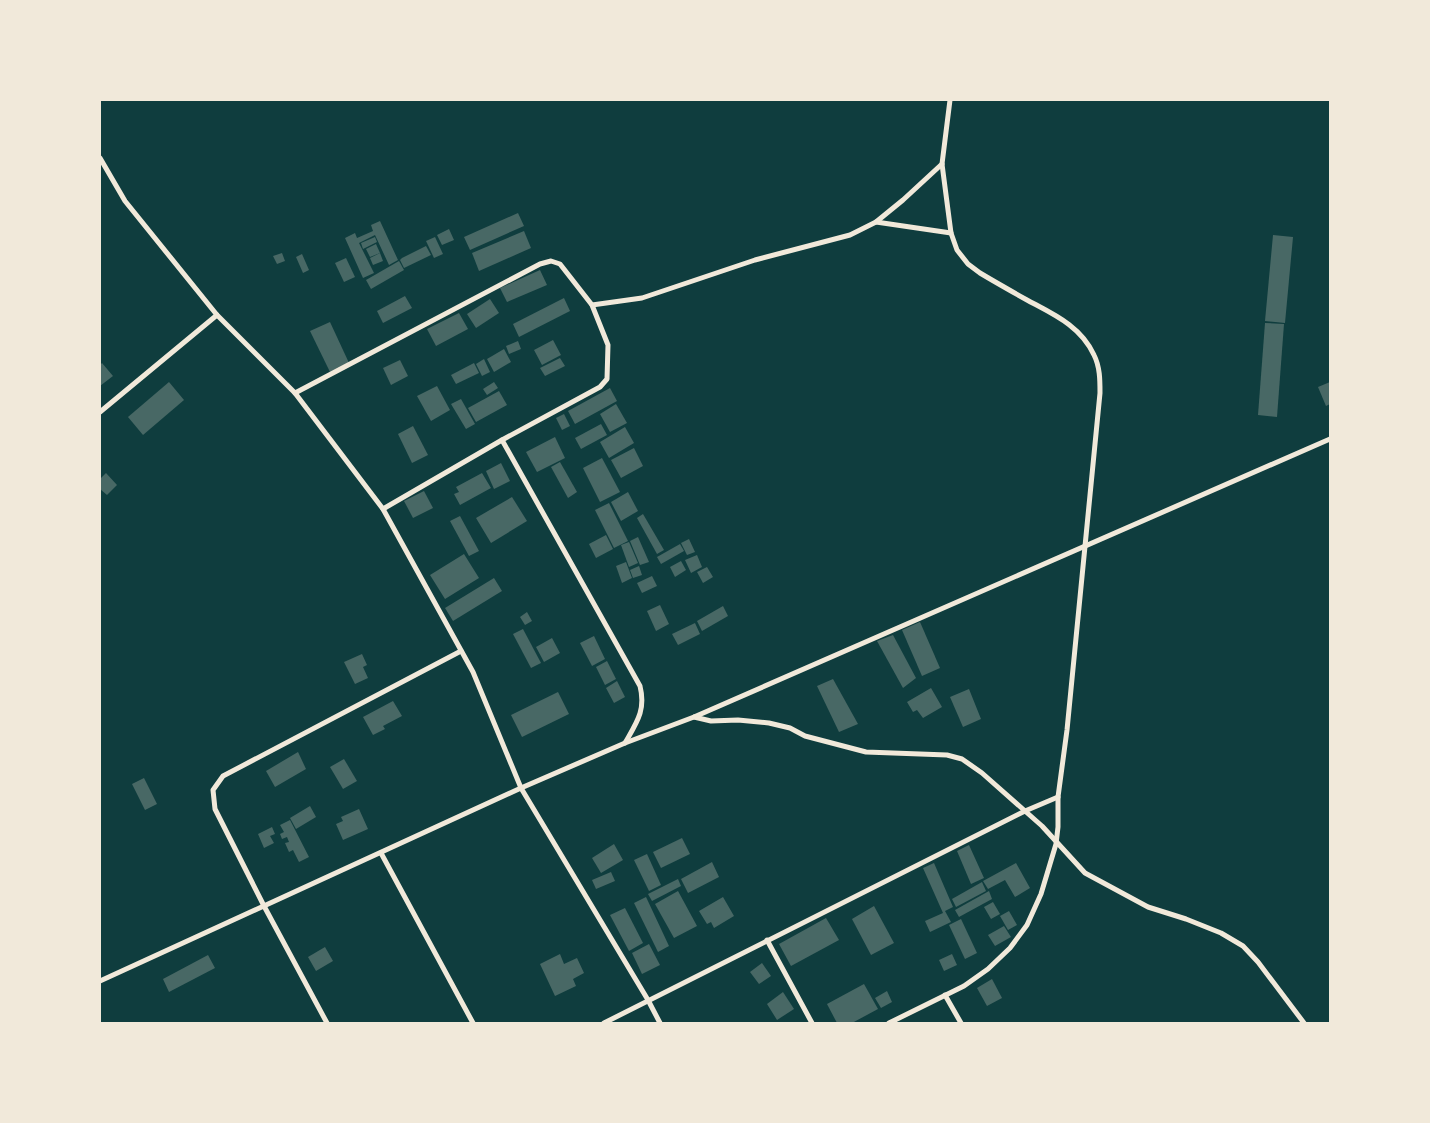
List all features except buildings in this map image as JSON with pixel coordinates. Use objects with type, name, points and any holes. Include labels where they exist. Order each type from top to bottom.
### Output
[{"type":"street","points":[[889,1023],[964,986],[988,969],[1010,948],[1027,925],[1042,894],[1056,844],[1058,827],[1058,797],[1100,393],[1100,374],[1094,355],[1084,339],[1061,318],[980,274],[968,264],[957,250],[951,233],[942,164],[950,100]]},
{"type":"street","points":[[100,158],[125,201],[217,315],[295,393],[383,509],[473,672],[521,788],[660,1023]]},
{"type":"street","points":[[592,305],[642,298],[755,260],[850,235],[876,222],[942,164]]},
{"type":"street","points":[[876,222],[951,233]]},
{"type":"street","points":[[295,393],[540,264],[551,262],[560,264],[592,305],[608,345],[607,379],[600,386],[383,509]]},
{"type":"street","points":[[100,412],[217,315]]},
{"type":"street","points":[[100,981],[521,788],[626,743],[694,717],[1330,439]]},
{"type":"street","points":[[502,440],[640,686],[643,700],[639,719],[626,743]]},
{"type":"street","points":[[327,1023],[264,906],[215,809],[213,790],[223,776],[461,651]]},
{"type":"street","points":[[694,717],[711,721],[738,720],[769,723],[790,728],[805,736],[866,752],[947,755],[962,760],[982,773],[1042,826],[1056,844],[1085,873],[1148,907],[1221,933],[1244,946],[1304,1023]]},
{"type":"street","points":[[604,1023],[767,940],[1058,797]]},
{"type":"street","points":[[380,853],[473,1023]]},
{"type":"street","points":[[767,940],[812,1023]]},
{"type":"street","points":[[945,995],[961,1023]]}]
